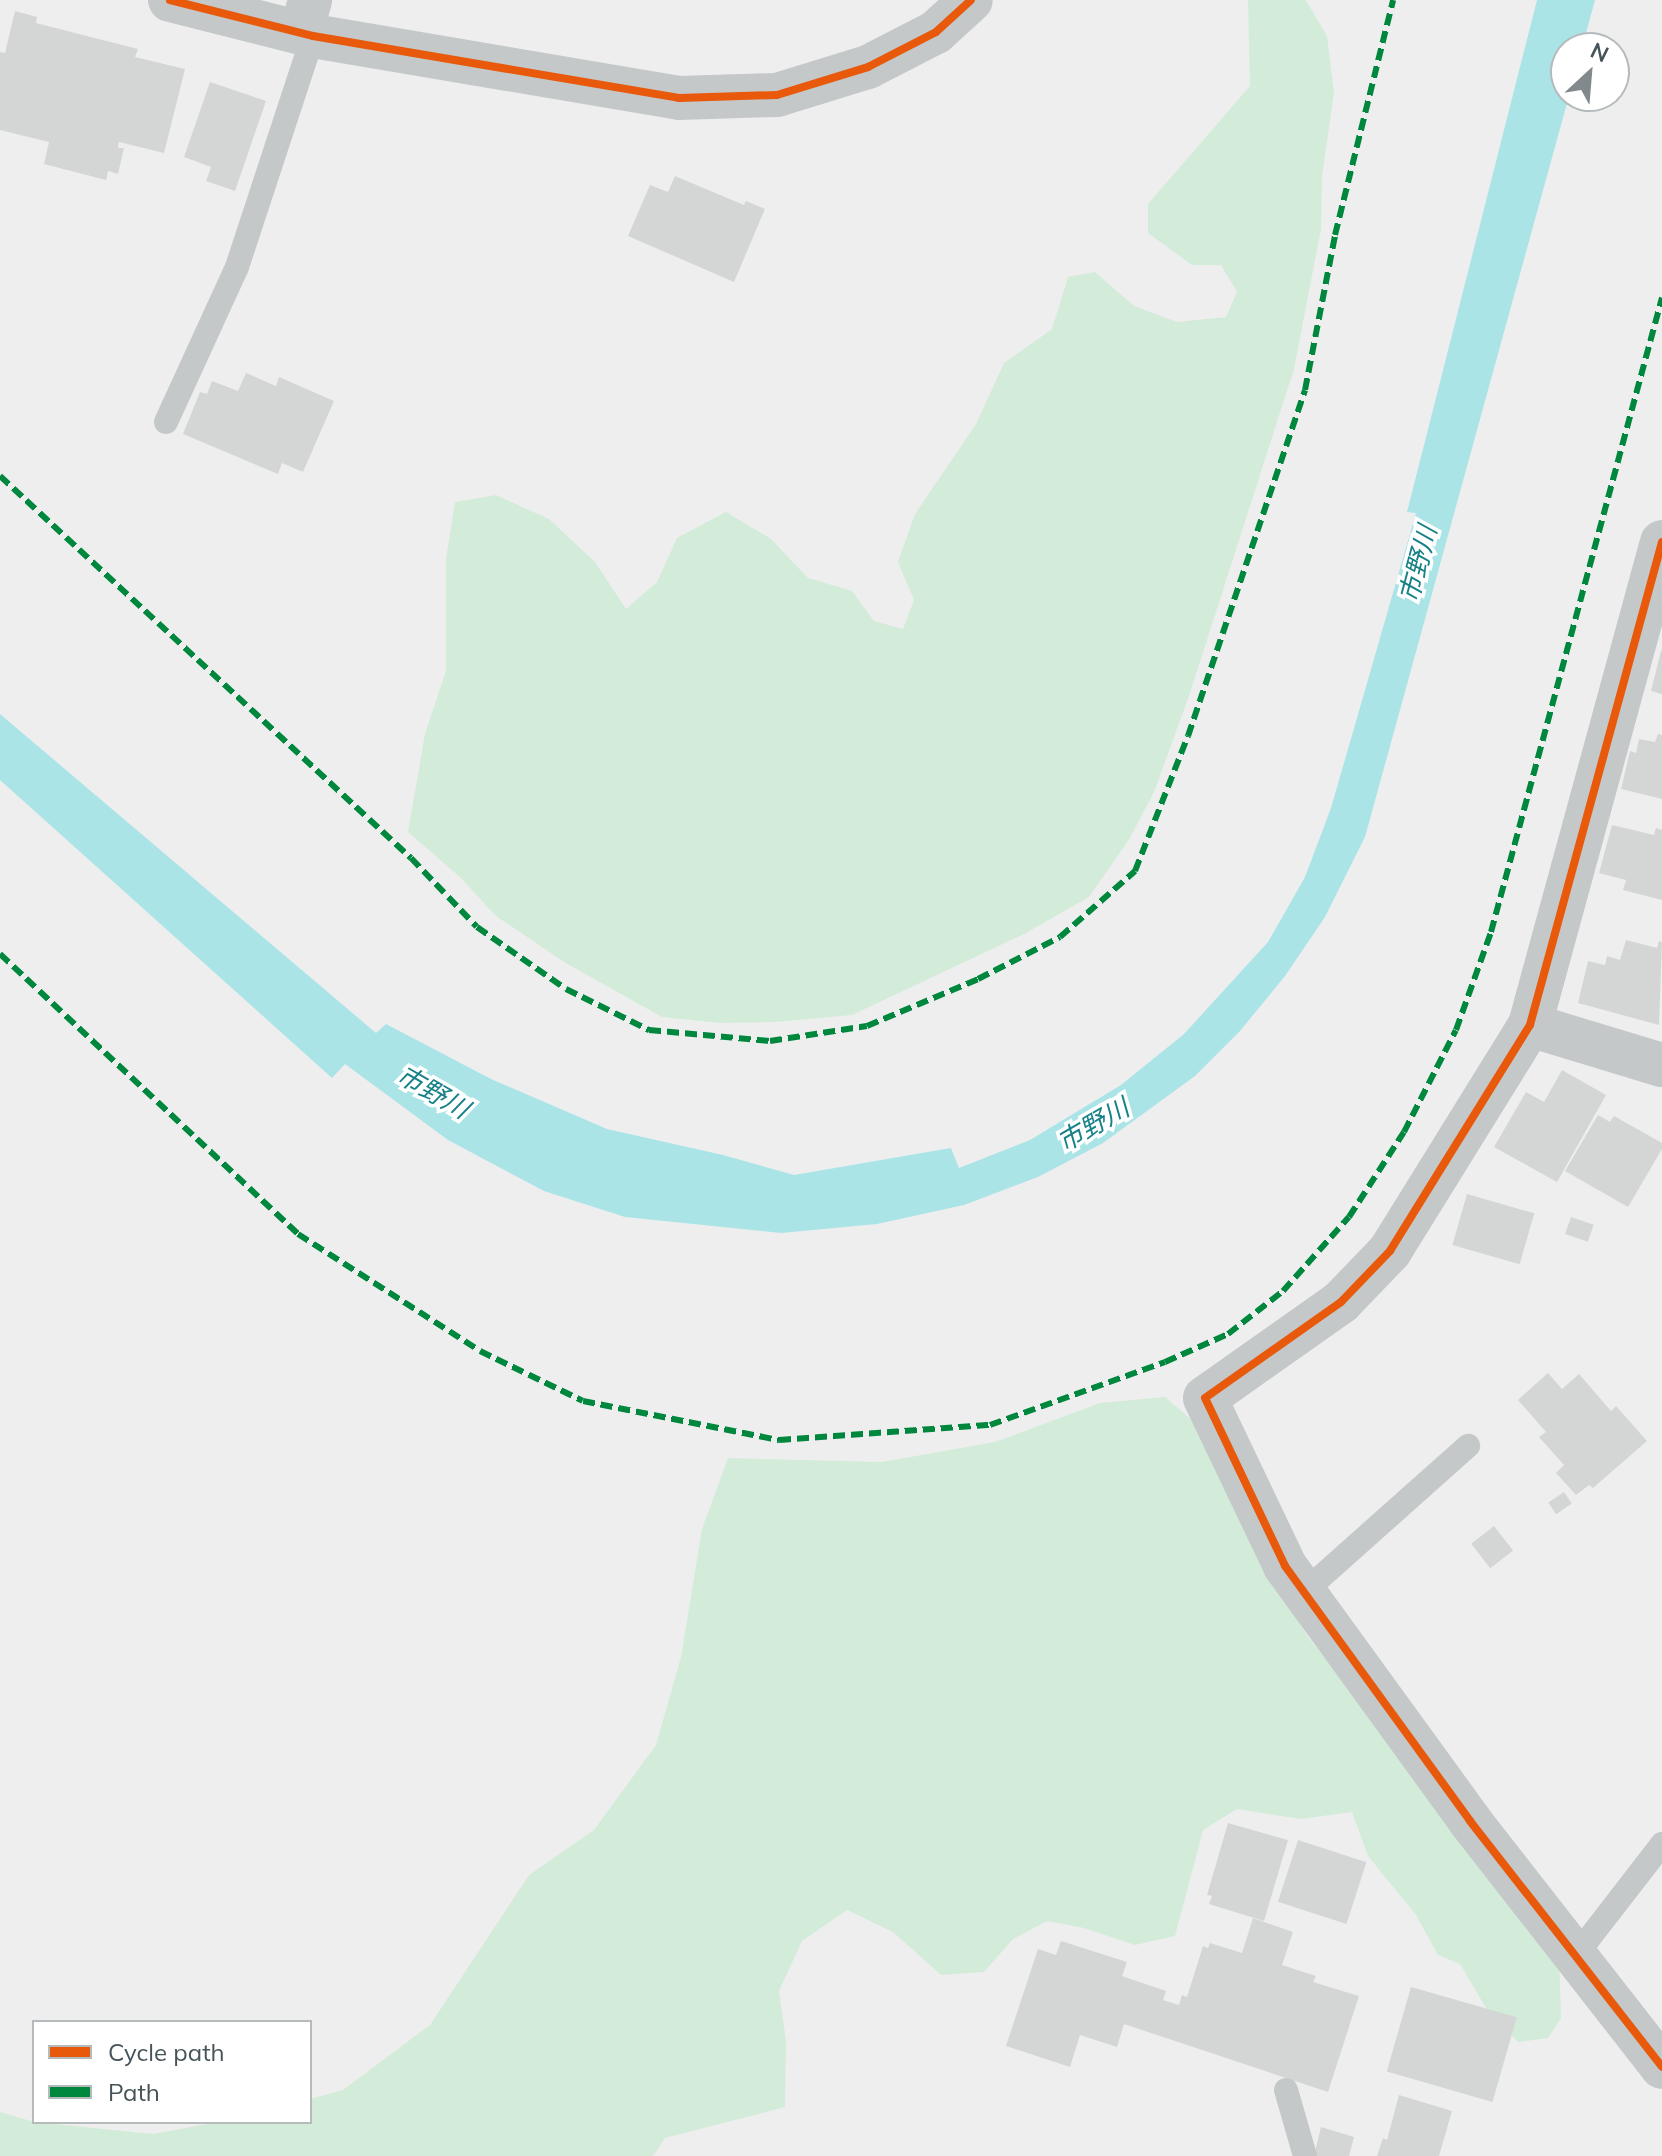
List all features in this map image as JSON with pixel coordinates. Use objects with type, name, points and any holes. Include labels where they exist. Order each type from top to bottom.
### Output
[{"type":"street","points":[[170,0],[308,23],[679,98],[777,95],[868,67],[936,32],[971,0]]},
{"type":"street","points":[[1662,542],[1530,1025],[1390,1251],[1341,1302],[1205,1398],[1285,1566],[1470,1821],[1577,1954],[1662,2067]]},
{"type":"street","points":[[1530,1025],[1662,1065]]},
{"type":"lane","points":[[166,422],[237,267],[308,23]]},
{"type":"lane","points":[[1304,1592],[1468,1446]]},
{"type":"lane","points":[[1577,1954],[1662,1844]]},
{"type":"lane","points":[[1286,2090],[1305,2156]]},
{"type":"green space","points":[[1248,0],[1306,0],[1327,36],[1334,93],[1322,176],[1321,229],[1294,369],[1189,696],[1154,792],[1130,838],[1089,897],[1024,934],[852,1015],[776,1022],[720,1023],[662,1017],[564,962],[496,916],[461,878],[408,832],[425,734],[446,671],[446,559],[455,502],[496,495],[549,519],[595,562],[626,609],[657,582],[677,538],[726,512],[771,539],[808,578],[852,591],[874,621],[903,629],[914,600],[898,562],[915,514],[976,424],[1004,363],[1052,329],[1068,277],[1095,272],[1134,306],[1177,322],[1226,317],[1237,292],[1221,265],[1192,265],[1148,233],[1148,204],[1250,86]]},
{"type":"green space","points":[[1165,1397],[1193,1421],[1266,1569],[1308,1637],[1559,1952],[1561,2018],[1548,2038],[1518,2042],[1486,2008],[1460,1964],[1438,1955],[1416,1915],[1368,1856],[1352,1812],[1301,1819],[1237,1809],[1203,1830],[1175,1936],[1135,1945],[1084,1928],[1047,1921],[1013,1939],[984,1972],[941,1975],[893,1932],[847,1910],[802,1941],[779,1991],[786,2041],[785,2107],[665,2138],[653,2156],[0,2156],[0,2112],[32,2121],[32,2124],[153,2134],[206,2124],[312,2124],[312,2098],[343,2090],[430,2025],[529,1875],[594,1830],[656,1745],[681,1657],[702,1529],[728,1458],[882,1462],[995,1442],[1100,1403]]},
{"type":"water","name":"市野川","points":[[1537,0],[1595,0],[1586,32],[1550,32],[1550,112],[1565,112],[1365,837],[1325,917],[1285,976],[1240,1031],[1195,1076],[1103,1143],[1038,1177],[964,1205],[877,1224],[781,1233],[625,1217],[544,1191],[448,1140],[345,1064],[332,1078],[0,780],[0,714],[376,1033],[386,1024],[491,1079],[607,1129],[723,1155],[794,1175],[951,1148],[959,1168],[1030,1140],[1121,1085],[1184,1034],[1268,942],[1305,877],[1331,808],[1416,513],[1407,512]]},
{"type":"building","points":[[15,11],[37,17],[36,23],[138,49],[135,57],[185,69],[164,153],[119,142],[118,148],[124,148],[118,174],[108,171],[106,180],[44,164],[49,142],[0,130],[0,52],[5,53]]},
{"type":"building","points":[[210,82],[266,101],[235,191],[206,181],[211,167],[184,157]]},
{"type":"building","points":[[675,176],[744,205],[746,201],[765,209],[734,282],[628,236],[650,185],[668,192]]},
{"type":"building","points":[[246,373],[276,386],[279,377],[334,401],[303,472],[282,463],[278,474],[183,434],[200,392],[207,394],[212,381],[238,391]]},
{"type":"building","points":[[1662,651],[1662,694],[1651,691]]},
{"type":"building","points":[[1658,734],[1662,735],[1662,799],[1621,789],[1630,751],[1636,753],[1639,739],[1655,742]]},
{"type":"building","points":[[1612,825],[1654,835],[1656,828],[1662,830],[1662,900],[1623,890],[1626,880],[1599,873]]},
{"type":"building","points":[[1626,940],[1657,948],[1659,941],[1662,942],[1659,1025],[1578,1003],[1588,961],[1605,965],[1607,956],[1620,960]]},
{"type":"building","points":[[1562,1070],[1606,1095],[1557,1182],[1494,1147],[1526,1092],[1544,1102]]},
{"type":"building","points":[[1598,1115],[1610,1122],[1614,1116],[1662,1143],[1662,1149],[1628,1207],[1565,1171]]},
{"type":"building","points":[[1467,1194],[1534,1213],[1520,1264],[1452,1245]]},
{"type":"building","points":[[1571,1217],[1594,1225],[1588,1242],[1565,1234]]},
{"type":"building","points":[[1548,1373],[1562,1389],[1579,1374],[1611,1411],[1616,1406],[1647,1441],[1593,1488],[1589,1485],[1576,1495],[1556,1473],[1564,1465],[1539,1437],[1546,1432],[1518,1400]]},
{"type":"building","points":[[1564,1492],[1572,1504],[1556,1514],[1548,1503]]},
{"type":"building","points":[[1494,1526],[1513,1550],[1490,1568],[1471,1544]]},
{"type":"building","points":[[1228,1823],[1288,1840],[1264,1921],[1209,1904],[1212,1896],[1207,1895]]},
{"type":"building","points":[[1298,1840],[1366,1862],[1346,1924],[1278,1902]]},
{"type":"building","points":[[1253,1918],[1293,1932],[1282,1965],[1316,1976],[1313,1982],[1359,1996],[1328,2092],[1124,2024],[1117,2047],[1080,2035],[1070,2067],[1006,2046],[1038,1949],[1056,1955],[1061,1941],[1127,1962],[1122,1976],[1166,1991],[1163,2000],[1179,2005],[1182,1995],[1187,1997],[1203,1946],[1208,1948],[1210,1943],[1242,1953]]},
{"type":"building","points":[[1411,1987],[1517,2017],[1492,2102],[1387,2072]]},
{"type":"building","points":[[1399,2095],[1452,2111],[1439,2156],[1377,2156],[1383,2138],[1387,2140]]},
{"type":"building","points":[[1321,2127],[1354,2137],[1349,2156],[1314,2156]]},
{"type":"marked path","points":[[0,476],[411,858],[477,927],[566,989],[649,1030],[770,1041],[867,1026],[978,979],[1060,937],[1135,871],[1188,736],[1305,390],[1335,235],[1393,0]]},
{"type":"marked path","points":[[0,954],[298,1234],[480,1351],[583,1401],[779,1440],[990,1425],[1165,1362],[1228,1334],[1283,1291],[1349,1217],[1404,1132],[1456,1030],[1491,932],[1662,298]]},
{"type":"cycle path","points":[[170,0],[313,36],[679,98],[777,95],[868,67],[936,32],[971,0]]},
{"type":"cycle path","points":[[1662,542],[1530,1025],[1390,1251],[1341,1302],[1205,1398],[1285,1566],[1470,1821],[1662,2067]]}]
